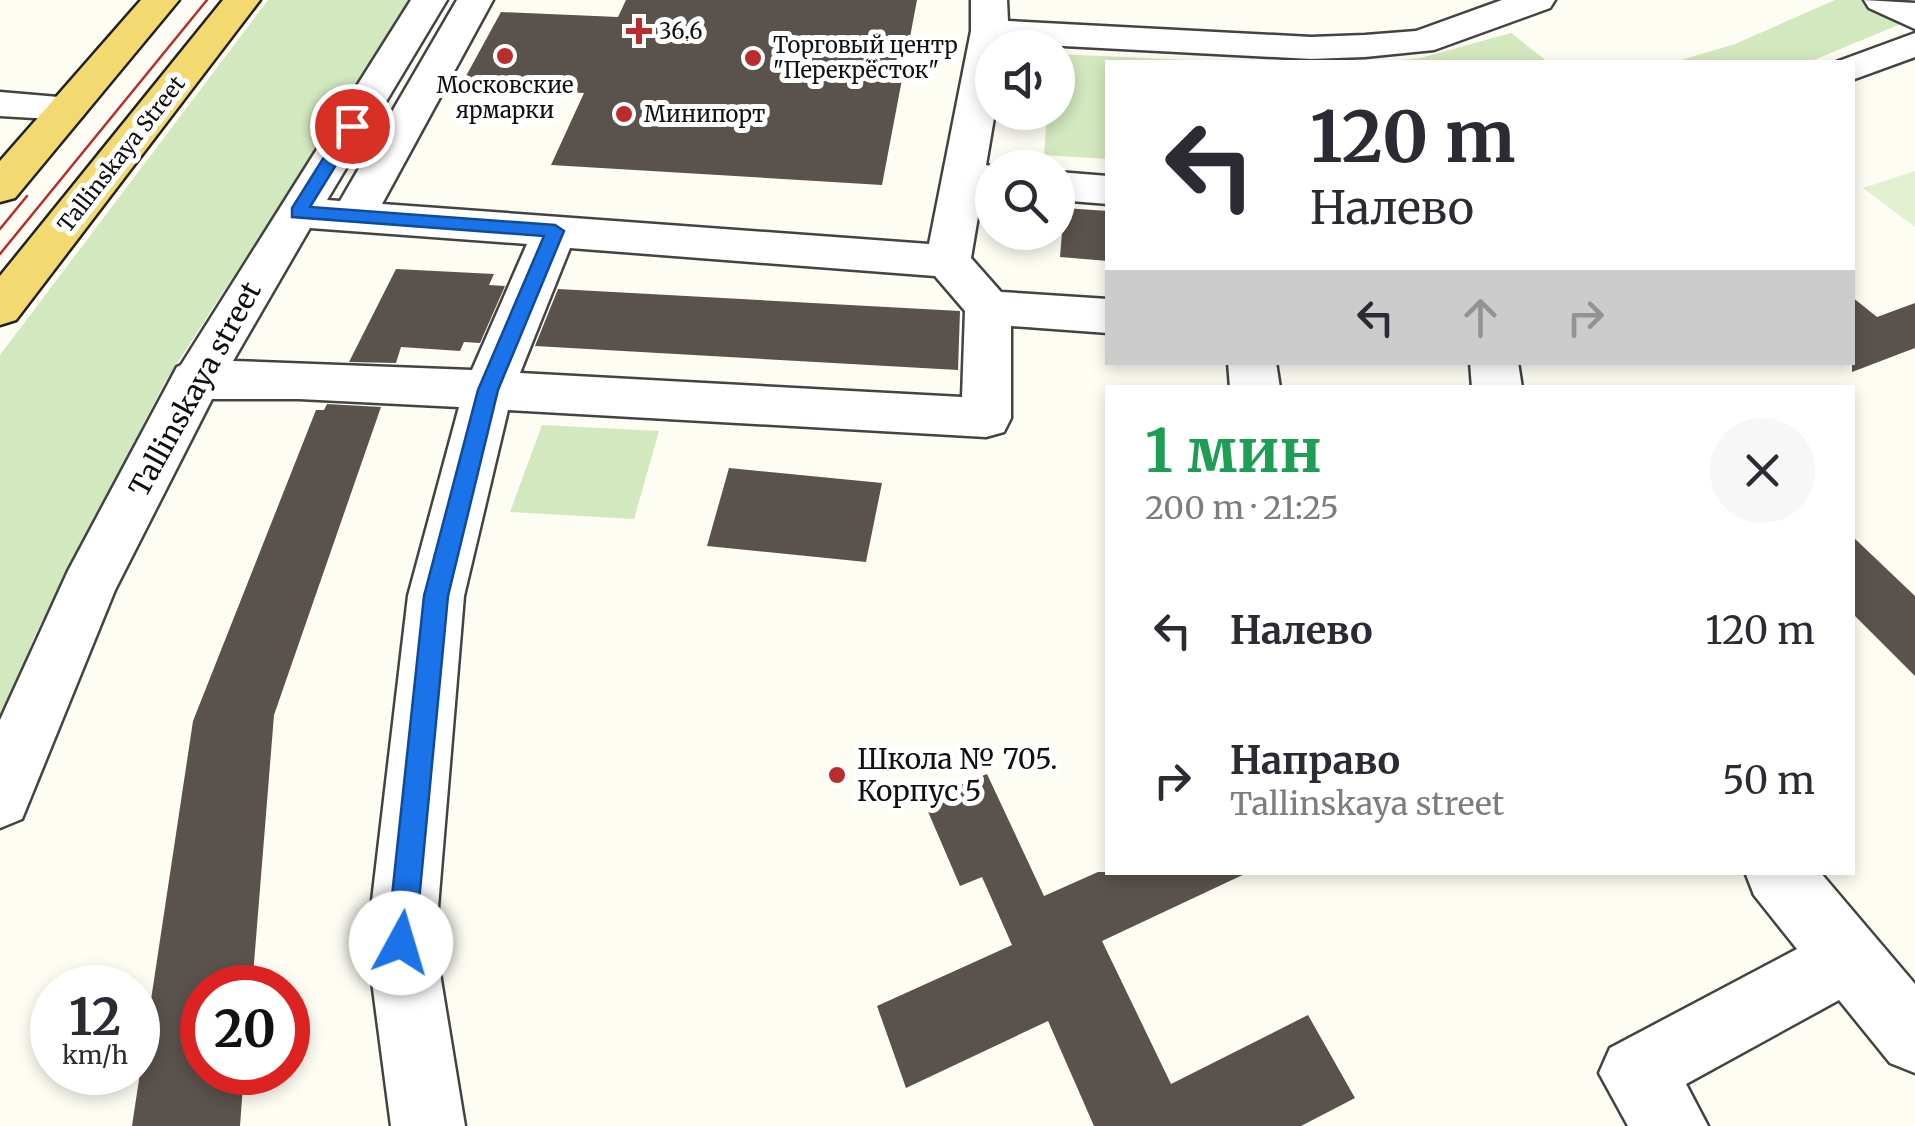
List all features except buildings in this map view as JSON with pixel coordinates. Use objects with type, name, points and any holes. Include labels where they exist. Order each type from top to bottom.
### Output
[{"type":"main road","points":[[0,188],[161,0]]},
{"type":"main road","name":"Tallinskaya Street","points":[[0,308],[242,0]]},
{"type":"street","name":"Tallinskaya street","points":[[0,798],[68,625],[194,380],[429,0]]},
{"type":"street","points":[[353,216],[475,0]]},
{"type":"street","points":[[980,150],[989,15],[1311,48],[1362,30],[1420,42],[1538,0]]},
{"type":"street","points":[[1882,0],[1915,18]]},
{"type":"street","points":[[1855,67],[1915,44]]},
{"type":"street","points":[[0,104],[68,108]]},
{"type":"street","points":[[948,262],[975,187]]},
{"type":"street","points":[[1075,187],[1105,190]]},
{"type":"street","points":[[194,380],[300,380],[986,418],[988,308],[948,262],[298,212]]},
{"type":"street","points":[[428,1126],[401,943],[436,596],[488,390],[555,231]]},
{"type":"street","points":[[988,308],[1105,316]]},
{"type":"street","points":[[1779,875],[1915,1038]]},
{"type":"street","points":[[1671,1126],[1635,1073],[1847,959]]},
{"type":"green space","points":[[268,0],[412,0],[165,382],[35,635],[0,721],[0,355]]},
{"type":"green space","points":[[1835,0],[1869,0],[1908,21],[1814,60],[1681,60],[1735,44]]},
{"type":"green space","points":[[1511,33],[1545,60],[1402,60]]},
{"type":"green space","points":[[1075,55],[1188,60],[1105,60],[1105,159],[1075,157],[1075,150],[1044,150],[1046,130],[1075,130]]},
{"type":"green space","points":[[1915,171],[1915,227],[1863,188]]},
{"type":"green space","points":[[542,425],[659,431],[634,519],[510,512]]},
{"type":"tram line","points":[[0,254],[207,0]]},
{"type":"tram line","points":[[0,229],[27,196]]},
{"type":"place","name":"36.6","points":[[639,31]]},
{"type":"place","name":"Московские ярмарки","points":[[505,56]]},
{"type":"place","name":"Торговый центр \"Перекрёсток\"","points":[[753,58]]},
{"type":"place","name":"Минипорт","points":[[624,114]]},
{"type":"place","name":"Школа № 705. Корпус 5","points":[[837,775]]},
{"type":"route","points":[[352,126],[298,212],[555,231],[488,390],[436,596],[401,943]]}]
